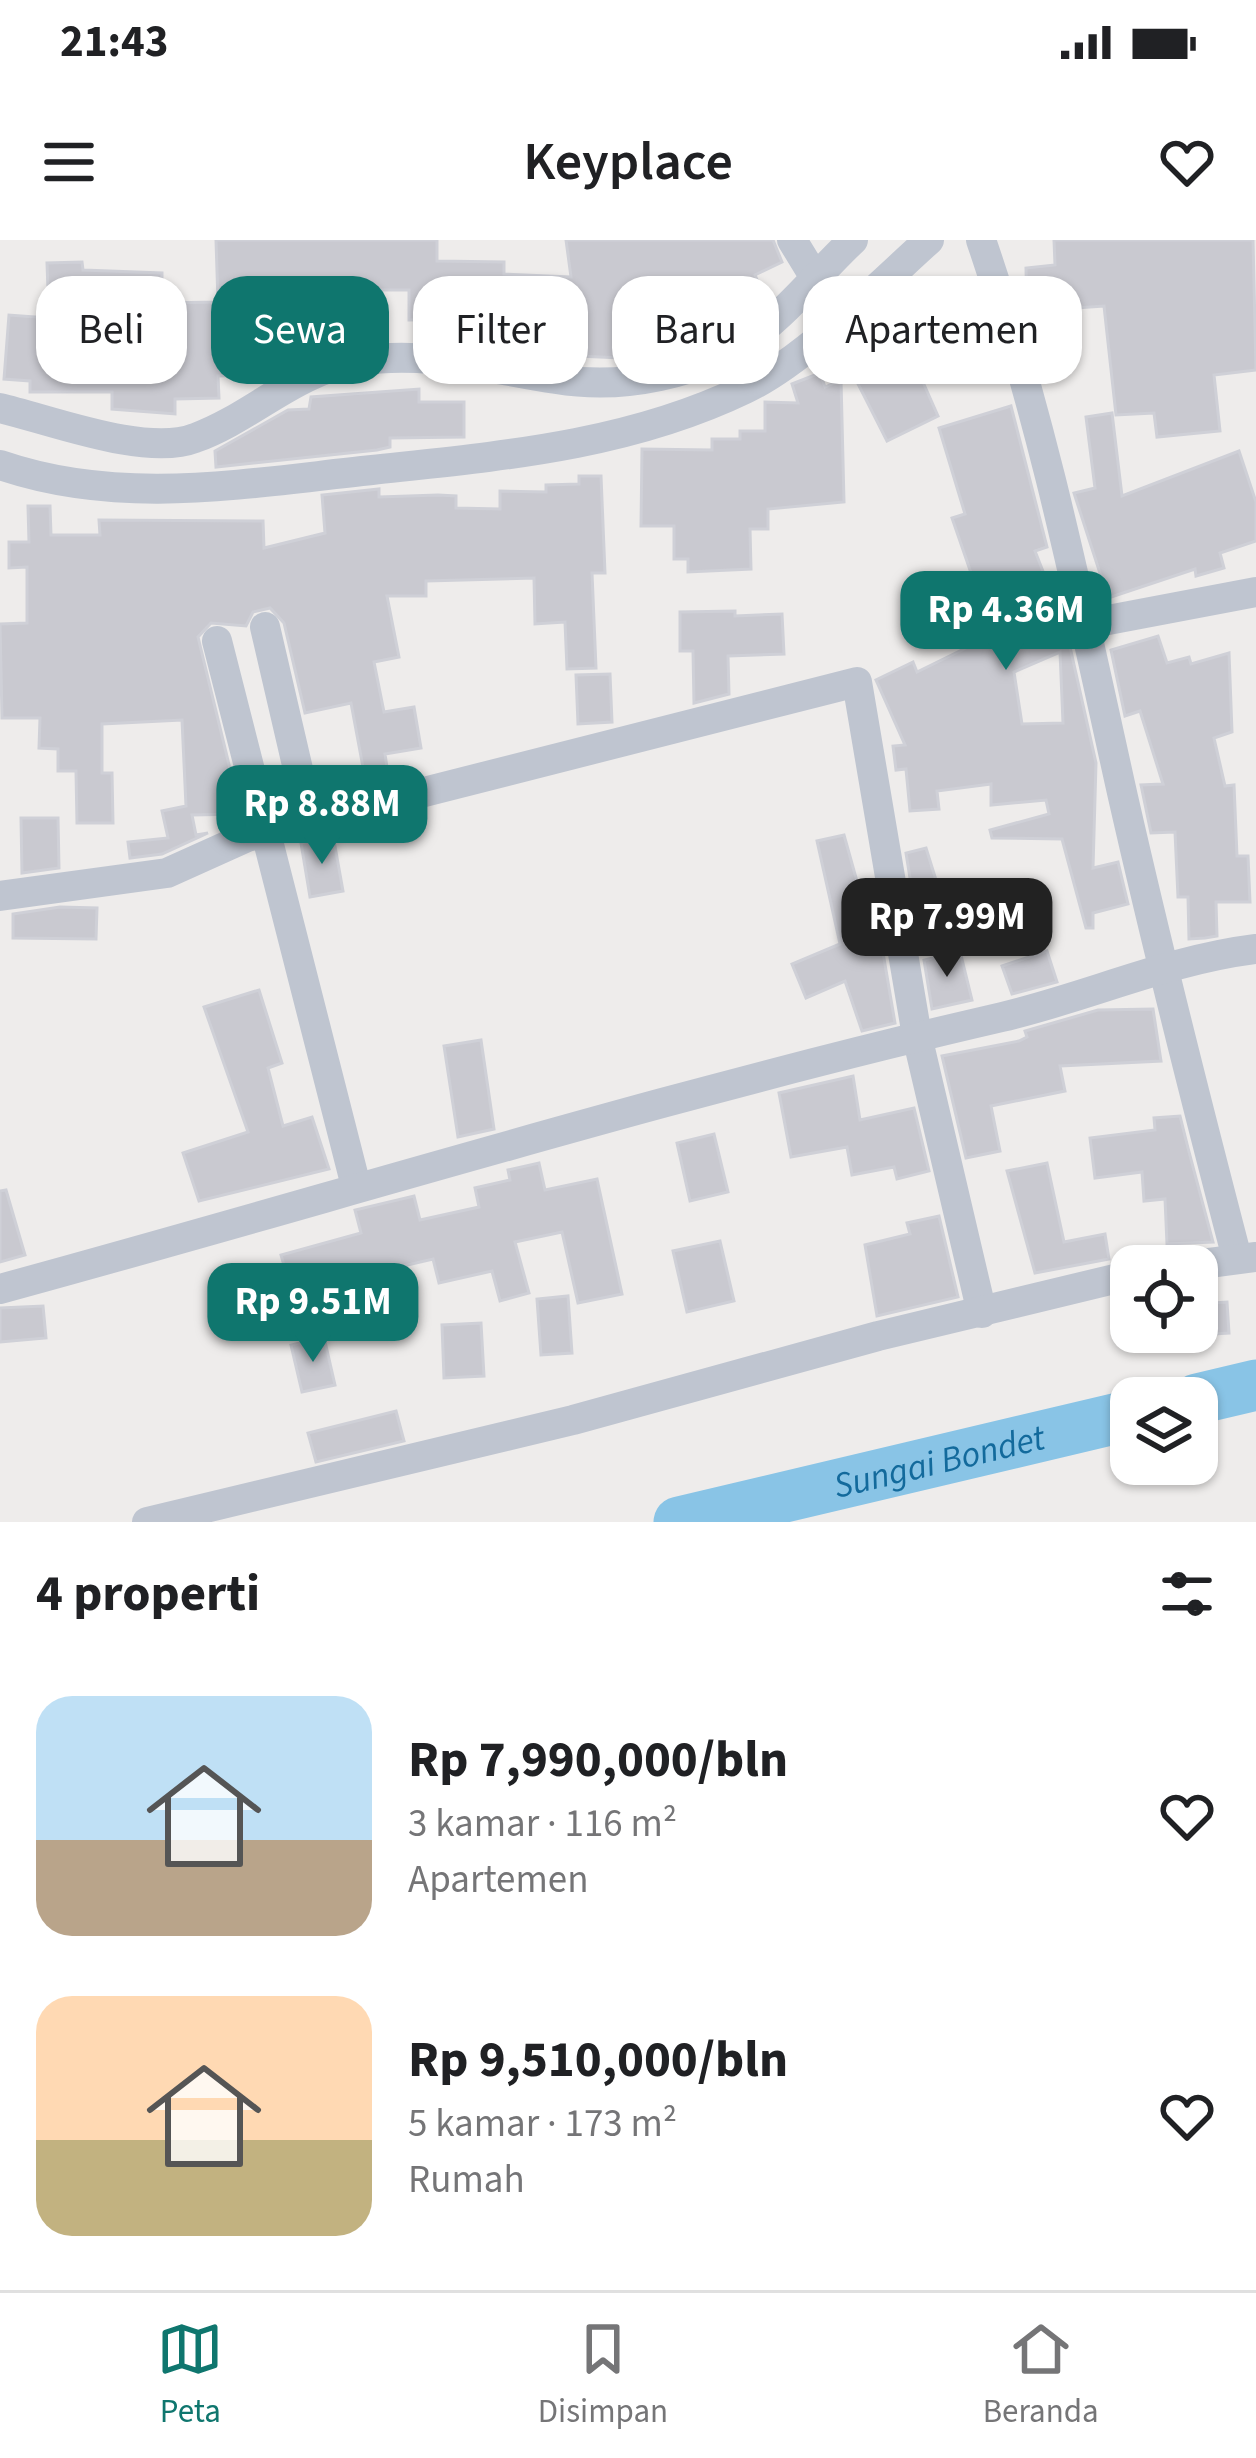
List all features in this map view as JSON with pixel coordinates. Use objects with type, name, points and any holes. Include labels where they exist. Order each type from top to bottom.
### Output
[{"type":"street","points":[[792,240],[814,276]]},
{"type":"street","points":[[834,276],[853,240]]},
{"type":"street","points":[[860,276],[929,240]]},
{"type":"street","points":[[981,240],[1024,364],[1162,966],[1246,1258]]},
{"type":"street","points":[[779,337],[803,315]]},
{"type":"street","points":[[779,337],[803,315]]},
{"type":"street","points":[[0,408],[165,444],[194,439],[333,365],[363,360],[423,358],[501,365],[556,380],[612,381]]},
{"type":"street","points":[[0,465],[94,484],[160,491],[264,485],[552,450],[658,426],[709,384]]},
{"type":"street","points":[[1087,624],[1256,592]]},
{"type":"street","points":[[266,627],[310,821]]},
{"type":"street","points":[[217,641],[356,1186]]},
{"type":"street","points":[[0,896],[167,874],[265,833],[857,682],[917,1036],[982,1313]]},
{"type":"street","points":[[0,1289],[356,1186],[1010,1015],[1162,966],[1256,949]]},
{"type":"street","points":[[147,1522],[573,1420],[1110,1280]]},
{"type":"building","points":[[216,240],[437,240],[437,261],[504,262],[504,274],[549,276],[413,276],[413,320],[409,320],[409,290],[389,290],[389,276],[217,276]]},
{"type":"building","points":[[566,240],[773,240],[782,262],[755,276],[612,276],[612,358],[588,356],[588,276],[571,276]]},
{"type":"building","points":[[1054,240],[1253,240],[1256,370],[1214,375],[1220,431],[1157,437],[1154,413],[1116,415],[1104,306],[1082,308],[1082,276],[1026,276],[1026,268],[1055,265]]},
{"type":"building","points":[[82,262],[83,270],[162,273],[47,276],[47,263]]},
{"type":"building","points":[[211,302],[211,384],[218,384],[219,398],[175,399],[175,414],[112,409],[112,392],[30,392],[30,381],[4,379],[9,315],[36,317],[36,384],[187,384],[187,303]]},
{"type":"building","points":[[803,380],[803,384],[825,387],[841,384],[844,502],[768,509],[768,529],[750,529],[751,569],[688,572],[688,559],[674,559],[674,526],[641,526],[642,449],[712,450],[712,439],[740,439],[740,431],[765,431],[765,402],[798,403],[792,384]]},
{"type":"building","points":[[858,384],[924,384],[938,416],[887,441]]},
{"type":"building","points":[[419,389],[419,402],[464,402],[464,437],[390,438],[390,447],[377,450],[216,467],[215,451],[288,410],[309,409],[311,397]]},
{"type":"building","points":[[1011,406],[1047,547],[1035,551],[1059,612],[1060,602],[1096,763],[1093,868],[1118,862],[1128,904],[1093,913],[1093,928],[1086,928],[1062,839],[992,838],[990,830],[1049,814],[1046,800],[991,805],[991,784],[937,791],[939,809],[910,811],[906,769],[896,770],[893,746],[905,745],[876,680],[913,662],[917,672],[984,639],[981,632],[990,628],[952,518],[965,514],[939,428]],"holes":[[[1060,652],[1063,723],[1022,724],[1014,672]]]},
{"type":"building","points":[[1112,413],[1122,496],[1239,451],[1256,502],[1256,541],[1220,553],[1224,568],[1196,576],[1195,569],[1108,598],[1074,493],[1095,488],[1086,417]]},
{"type":"building","points":[[579,476],[601,476],[605,573],[592,573],[596,668],[567,669],[565,622],[535,624],[534,578],[426,581],[426,596],[387,596],[399,657],[374,662],[384,712],[414,707],[421,748],[385,754],[388,774],[365,778],[351,703],[305,713],[284,623],[270,608],[253,612],[246,626],[211,623],[198,637],[241,814],[192,815],[196,835],[208,833],[162,854],[130,858],[128,842],[168,838],[162,811],[186,806],[182,720],[102,724],[102,773],[112,773],[113,823],[77,823],[76,771],[58,771],[58,749],[39,748],[40,718],[2,718],[0,624],[27,623],[27,567],[9,568],[9,542],[29,542],[28,506],[50,506],[51,535],[100,535],[99,520],[263,521],[264,548],[325,533],[322,495],[379,489],[379,497],[456,496],[456,508],[500,509],[500,491],[546,492],[546,485],[579,484]]},
{"type":"building","points":[[735,611],[735,616],[782,614],[784,654],[728,656],[729,694],[694,703],[693,651],[680,651],[680,612]]},
{"type":"building","points":[[1158,636],[1167,663],[1189,657],[1191,664],[1229,653],[1232,732],[1214,738],[1225,786],[1234,785],[1237,856],[1248,856],[1250,902],[1216,902],[1217,936],[1189,939],[1188,897],[1178,897],[1175,832],[1151,833],[1141,785],[1163,784],[1140,711],[1125,716],[1111,650]]},
{"type":"building","points":[[610,674],[612,722],[578,724],[576,675]]},
{"type":"building","points":[[21,818],[58,818],[59,868],[22,873]]},
{"type":"building","points":[[333,835],[343,891],[310,897],[301,843]]},
{"type":"building","points":[[844,835],[858,885],[871,882],[895,1023],[862,1031],[845,981],[806,998],[792,964],[840,944],[817,841]]},
{"type":"building","points":[[926,848],[941,896],[914,903],[906,853]]},
{"type":"building","points":[[60,907],[97,908],[96,939],[13,938],[13,914]]},
{"type":"building","points":[[960,951],[972,1000],[932,1009],[924,960]]},
{"type":"building","points":[[1047,951],[1057,982],[1012,994],[1002,966]]},
{"type":"building","points":[[259,990],[282,1063],[268,1068],[283,1126],[312,1117],[329,1169],[199,1201],[183,1153],[248,1132],[204,1007]]},
{"type":"building","points":[[1153,1009],[1161,1061],[1060,1066],[1065,1091],[991,1106],[1000,1151],[966,1158],[942,1056],[1019,1041],[1027,1037],[1025,1031],[1098,1010]]},
{"type":"building","points":[[481,1040],[494,1129],[458,1137],[444,1046]]},
{"type":"building","points":[[853,1076],[860,1120],[914,1108],[929,1171],[897,1179],[894,1167],[852,1175],[847,1147],[791,1157],[779,1093]]},
{"type":"building","points":[[1180,1116],[1213,1242],[1167,1244],[1165,1199],[1144,1201],[1142,1172],[1095,1178],[1090,1138],[1155,1130],[1154,1118]]},
{"type":"building","points":[[714,1134],[728,1192],[690,1201],[677,1143]]},
{"type":"building","points":[[539,1163],[545,1190],[597,1179],[622,1294],[578,1303],[562,1232],[515,1242],[529,1293],[500,1301],[492,1271],[439,1283],[433,1259],[335,1282],[341,1305],[298,1314],[281,1255],[361,1233],[355,1210],[414,1196],[420,1220],[479,1207],[475,1188],[510,1180],[508,1170]]},
{"type":"building","points":[[1047,1163],[1064,1242],[1105,1234],[1109,1259],[1035,1273],[1007,1171]]},
{"type":"building","points":[[6,1190],[25,1255],[0,1262],[0,1191]]},
{"type":"building","points":[[939,1216],[958,1297],[877,1316],[865,1245],[910,1234],[907,1223]]},
{"type":"building","points":[[720,1241],[734,1301],[687,1312],[673,1251]]},
{"type":"building","points":[[568,1296],[572,1353],[541,1355],[537,1299]]},
{"type":"building","points":[[1227,1302],[1229,1333],[1218,1334],[1218,1303]]},
{"type":"building","points":[[43,1306],[46,1338],[0,1342],[0,1308]]},
{"type":"building","points":[[481,1323],[484,1376],[444,1378],[442,1325]]},
{"type":"building","points":[[324,1337],[335,1385],[302,1392],[291,1345]]},
{"type":"building","points":[[396,1411],[404,1441],[316,1462],[308,1433]]},
{"type":"waterway","name":"Sungai Bondet","points":[[1218,1394],[1256,1385]]},
{"type":"waterway","name":"Sungai Bondet","points":[[679,1522],[1110,1420]]}]
